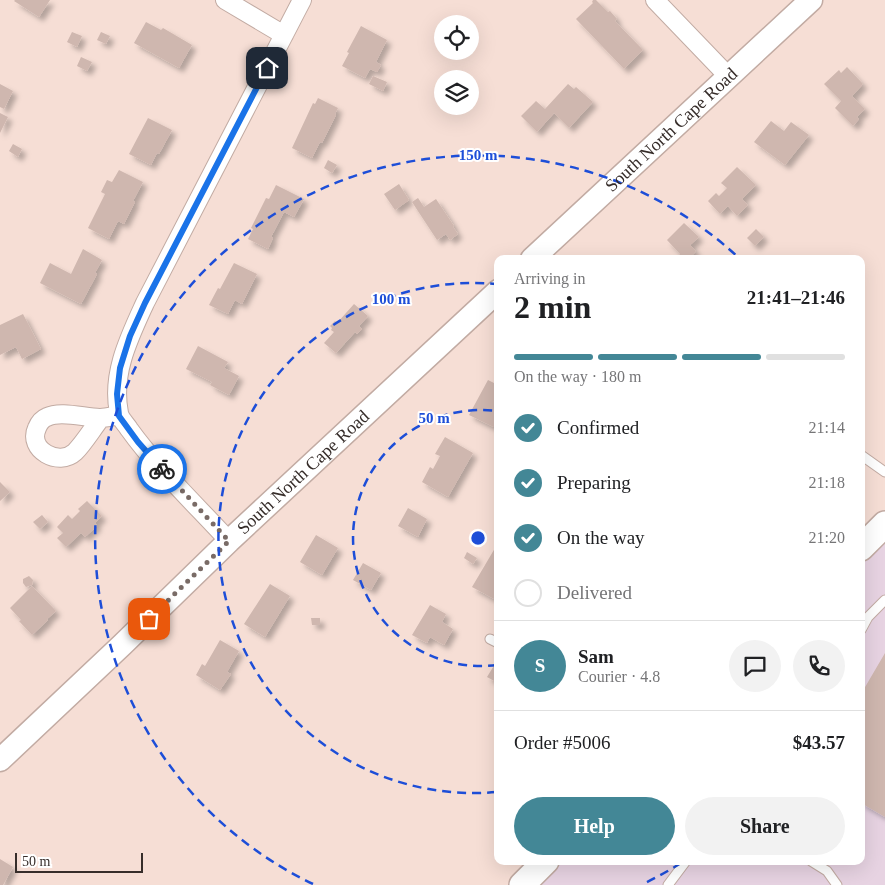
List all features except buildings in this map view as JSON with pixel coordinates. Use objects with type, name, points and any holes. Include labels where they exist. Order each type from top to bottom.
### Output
[{"type":"main road","points":[[865,544],[885,525]]},
{"type":"main road","points":[[522,885],[542,865]]},
{"type":"street","points":[[224,0],[284,35]]},
{"type":"street","points":[[229,541],[138,442],[119,416],[117,394],[120,368],[130,336],[154,286],[302,0]]},
{"type":"street","points":[[655,0],[728,76]]},
{"type":"street","name":"South North Cape Road","points":[[536,255],[811,0]]},
{"type":"street","name":"South North Cape Road","points":[[0,760],[229,541],[494,294]]},
{"type":"street","points":[[101,418],[119,416]]},
{"type":"lane","points":[[865,458],[885,472]]},
{"type":"lane","points":[[865,623],[885,600]]},
{"type":"lane","points":[[668,885],[683,865]]},
{"type":"lane","points":[[817,865],[827,871],[837,885]]},
{"type":"shaded area","points":[[885,538],[885,885],[536,885],[556,865],[865,865],[865,558]]},
{"type":"way so far","points":[[149,619],[229,541],[162,469]]},
{"type":"route","points":[[162,469],[138,442],[119,416],[117,394],[124,351],[145,303],[267,68]]}]
